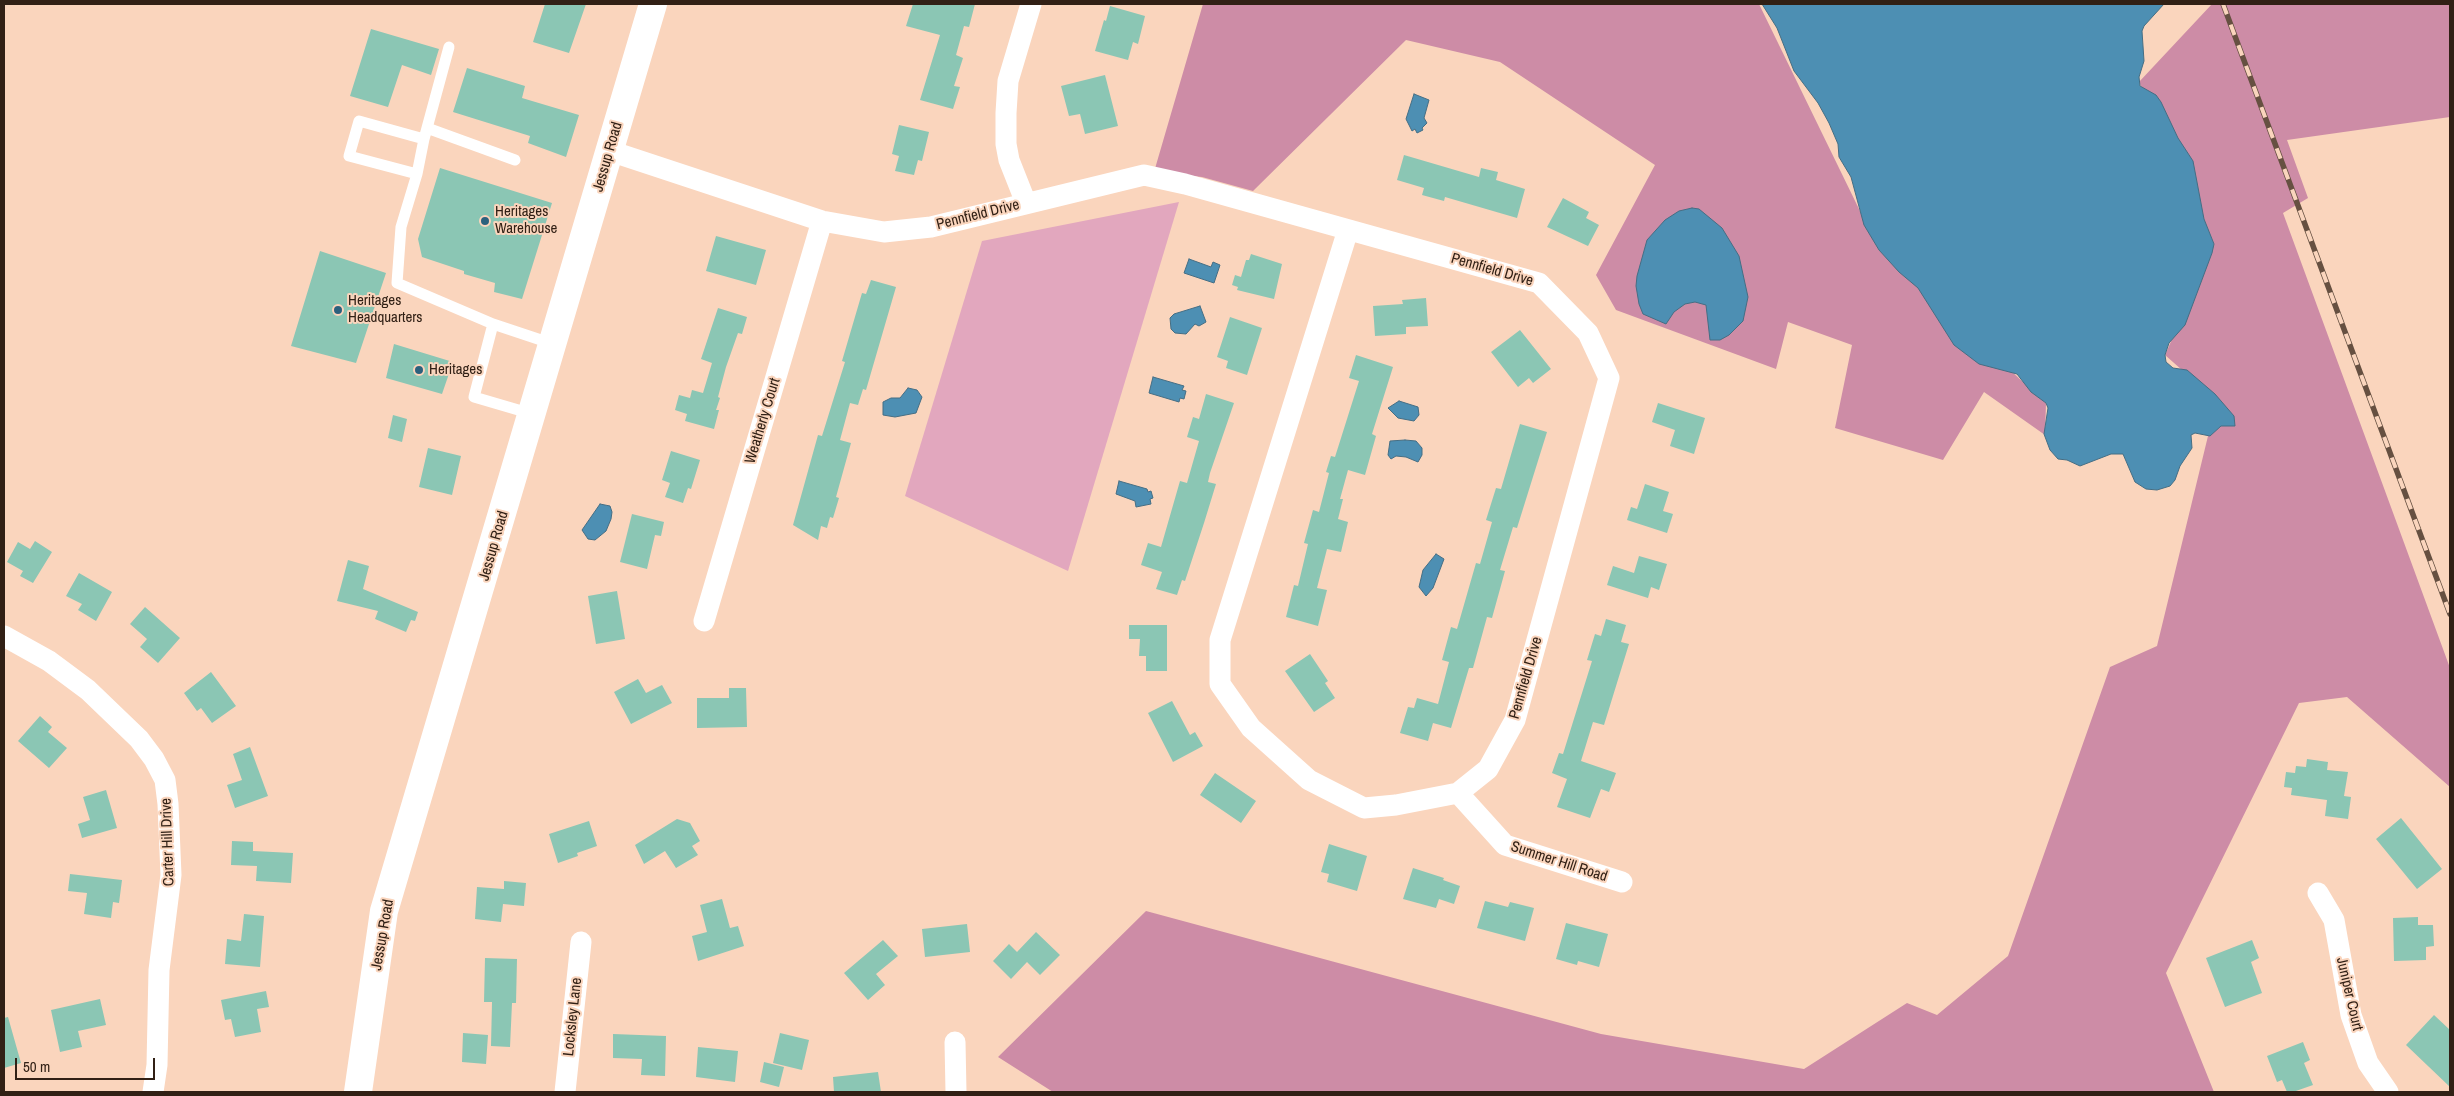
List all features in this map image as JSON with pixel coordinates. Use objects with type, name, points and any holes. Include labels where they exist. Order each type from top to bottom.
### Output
[{"type":"street","name":"Jessup Road","points":[[358,1092],[384,911],[653,4]]},
{"type":"street","points":[[1026,204],[1009,160],[1006,144],[1006,113],[1008,81],[1032,4]]},
{"type":"street","name":"Pennfield Drive","points":[[610,151],[822,221],[884,232],[931,227],[1144,175],[1185,184],[1539,283],[1588,333],[1610,378],[1515,720],[1488,769],[1458,793],[1396,805],[1364,808],[1309,780],[1251,728],[1220,684],[1220,640],[1348,230]]},
{"type":"street","name":"Weatherly Court","points":[[704,621],[822,221]]},
{"type":"street","name":"Carter Hill Drive","points":[[4,636],[50,661],[88,690],[140,740],[154,758],[164,780],[168,804],[171,875],[159,970],[157,1065],[153,1092]]},
{"type":"street","name":"Summer Hill Road","points":[[1458,793],[1505,845],[1622,882]]},
{"type":"street","name":"Juniper Court","points":[[2318,893],[2334,920],[2351,1016],[2368,1063],[2388,1092]]},
{"type":"street","name":"Locksley Lane","points":[[565,1092],[581,942]]},
{"type":"street","points":[[955,1042],[956,1092]]},
{"type":"lane","points":[[449,47],[401,227],[397,283],[493,324],[553,344]]},
{"type":"lane","points":[[416,174],[350,156],[359,121],[426,133],[515,160]]},
{"type":"lane","points":[[493,324],[474,397],[532,414]]},
{"type":"shaded area","points":[[1203,4],[1759,4],[1879,250],[2046,403],[2045,435],[1984,392],[1943,460],[1835,428],[1852,345],[1788,322],[1776,369],[1616,310],[1596,275],[1655,165],[1500,62],[1406,40],[1253,191],[1202,177],[1154,172]]},
{"type":"shaded area","points":[[2212,4],[2450,4],[2450,117],[2287,140],[2308,198],[2283,213],[2450,668],[2450,787],[2347,697],[2299,703],[2166,973],[2214,1092],[1053,1092],[998,1057],[1146,911],[1601,1034],[1804,1069],[1907,1003],[1937,1015],[2008,956],[2110,667],[2157,646],[2208,436],[2234,416],[2165,355],[2214,244],[2139,82]]},
{"type":"shaded area","points":[[1179,202],[1068,571],[905,496],[982,241]]},
{"type":"water","points":[[1762,4],[2164,4],[2144,26],[2142,31],[2144,61],[2139,77],[2140,86],[2156,95],[2161,102],[2178,138],[2193,161],[2204,219],[2214,244],[2185,325],[2169,343],[2165,355],[2166,362],[2173,368],[2187,370],[2215,394],[2234,416],[2235,426],[2221,426],[2210,436],[2195,433],[2191,435],[2192,448],[2180,466],[2175,480],[2170,486],[2157,490],[2146,489],[2135,482],[2123,454],[2111,454],[2080,466],[2067,460],[2058,459],[2050,450],[2044,434],[2048,408],[2046,403],[2031,392],[2017,374],[1979,364],[1954,345],[1918,288],[1899,272],[1879,250],[1864,225],[1851,177],[1839,157],[1838,144],[1829,123],[1818,103],[1794,71],[1777,28]]},
{"type":"water","points":[[1414,94],[1429,100],[1424,118],[1427,123],[1422,128],[1423,130],[1417,133],[1415,129],[1412,131],[1406,119]]},
{"type":"water","points":[[1692,208],[1699,209],[1722,228],[1739,256],[1748,297],[1743,321],[1729,335],[1720,340],[1710,340],[1706,305],[1695,302],[1685,304],[1674,312],[1666,324],[1643,314],[1639,304],[1636,286],[1637,276],[1647,240],[1665,220],[1679,211]]},
{"type":"water","points":[[1189,259],[1211,267],[1213,262],[1220,265],[1214,283],[1184,273]]},
{"type":"water","points":[[1200,306],[1206,322],[1199,326],[1195,324],[1186,334],[1175,333],[1171,329],[1170,318],[1174,314]]},
{"type":"water","points":[[1153,377],[1184,386],[1182,390],[1186,391],[1184,399],[1180,398],[1179,402],[1149,393]]},
{"type":"water","points":[[908,388],[917,390],[922,397],[916,413],[895,417],[883,415],[883,402],[891,398],[900,398]]},
{"type":"water","points":[[1399,401],[1418,407],[1419,415],[1414,421],[1398,418],[1388,408]]},
{"type":"water","points":[[1390,441],[1416,441],[1422,448],[1422,455],[1418,462],[1406,457],[1396,456],[1391,459],[1388,455]]},
{"type":"water","points":[[1119,481],[1147,489],[1148,492],[1151,491],[1153,498],[1150,499],[1151,504],[1136,507],[1135,501],[1116,494]]},
{"type":"water","points":[[600,504],[610,506],[612,512],[611,519],[606,531],[595,540],[588,539],[582,530]]},
{"type":"water","points":[[1436,554],[1444,559],[1433,588],[1426,596],[1419,587],[1423,570]]},
{"type":"building","points":[[545,4],[586,4],[569,53],[533,42]]},
{"type":"building","points":[[913,4],[975,4],[969,27],[964,26],[956,55],[963,58],[954,86],[960,87],[953,109],[920,100],[940,35],[906,26]]},
{"type":"building","points":[[1110,6],[1145,16],[1138,44],[1133,42],[1128,60],[1095,51]]},
{"type":"building","points":[[371,29],[439,49],[431,75],[402,65],[388,107],[350,96]]},
{"type":"building","points":[[467,68],[525,86],[522,98],[579,115],[566,157],[528,143],[530,136],[453,112]]},
{"type":"building","points":[[1105,75],[1118,126],[1085,134],[1080,114],[1069,116],[1061,86]]},
{"type":"building","points":[[899,125],[929,132],[922,161],[918,160],[914,175],[895,171],[899,156],[892,154]]},
{"type":"building","points":[[1404,155],[1479,177],[1481,168],[1498,172],[1496,180],[1525,189],[1517,218],[1445,197],[1444,201],[1422,195],[1424,188],[1397,180]]},
{"type":"building","name":"Heritages Warehouse","points":[[440,168],[552,203],[522,299],[494,292],[495,283],[464,274],[464,271],[422,257],[418,239]]},
{"type":"building","points":[[1563,198],[1589,212],[1586,218],[1599,225],[1588,246],[1547,227]]},
{"type":"building","points":[[716,236],[766,250],[756,285],[706,271]]},
{"type":"building","name":"Heritages Headquarters","points":[[320,251],[386,273],[356,363],[291,346]]},
{"type":"building","points":[[1251,254],[1282,264],[1274,299],[1237,290],[1238,287],[1232,285],[1235,275],[1241,277],[1246,260],[1249,260]]},
{"type":"building","points":[[871,280],[896,287],[866,390],[863,389],[858,405],[850,403],[840,440],[851,443],[836,497],[839,498],[833,518],[830,517],[827,528],[821,526],[818,540],[793,525],[818,435],[822,436],[845,362],[842,361],[862,293],[866,294]]},
{"type":"building","points":[[1426,298],[1428,326],[1406,327],[1406,334],[1375,336],[1373,306],[1403,304],[1402,300]]},
{"type":"building","points":[[718,308],[747,317],[742,334],[738,333],[726,367],[718,397],[720,398],[716,410],[719,410],[714,429],[685,421],[687,414],[675,410],[679,395],[690,398],[692,390],[703,393],[712,363],[701,359]]},
{"type":"building","points":[[1230,317],[1262,328],[1247,375],[1226,368],[1228,361],[1217,357]]},
{"type":"building","points":[[1520,330],[1551,369],[1533,383],[1529,378],[1518,387],[1491,352]]},
{"type":"building","name":"Heritages","points":[[394,344],[453,362],[442,394],[386,378]]},
{"type":"building","points":[[1356,355],[1393,367],[1372,434],[1376,436],[1365,475],[1348,470],[1340,499],[1343,499],[1338,519],[1348,522],[1341,552],[1327,549],[1317,588],[1327,590],[1318,626],[1286,617],[1294,585],[1298,586],[1308,544],[1304,543],[1313,510],[1319,512],[1329,473],[1326,472],[1331,456],[1335,457],[1359,381],[1349,378]]},
{"type":"building","points":[[1206,394],[1234,403],[1208,482],[1216,484],[1185,581],[1182,580],[1177,595],[1156,589],[1162,572],[1141,565],[1148,543],[1161,547],[1180,481],[1187,483],[1199,441],[1187,437],[1193,417],[1199,419]]},
{"type":"building","points":[[1658,403],[1705,418],[1694,454],[1670,446],[1675,430],[1652,422]]},
{"type":"building","points":[[393,415],[407,419],[402,442],[388,438]]},
{"type":"building","points":[[1520,424],[1547,432],[1517,528],[1513,527],[1500,570],[1505,571],[1492,618],[1487,617],[1473,668],[1469,668],[1451,728],[1433,723],[1428,741],[1400,733],[1408,707],[1414,708],[1417,698],[1438,704],[1449,662],[1442,660],[1451,627],[1457,629],[1476,563],[1480,564],[1492,522],[1486,520],[1496,488],[1501,489]]},
{"type":"building","points":[[428,448],[461,456],[452,495],[419,487]]},
{"type":"building","points":[[671,451],[700,460],[691,489],[688,488],[683,503],[665,497],[670,483],[662,480]]},
{"type":"building","points":[[1645,484],[1669,492],[1663,511],[1673,514],[1667,533],[1627,520],[1631,507],[1637,509]]},
{"type":"building","points":[[632,514],[664,522],[661,536],[655,535],[647,569],[620,562]]},
{"type":"building","points":[[35,541],[52,552],[33,583],[20,576],[23,571],[7,562],[18,542],[30,549]]},
{"type":"building","points":[[1639,556],[1667,564],[1659,590],[1651,587],[1648,598],[1607,585],[1613,566],[1634,573]]},
{"type":"building","points":[[348,560],[369,566],[363,589],[418,612],[415,621],[411,620],[406,632],[375,619],[378,611],[337,601]]},
{"type":"building","points":[[79,573],[112,592],[96,621],[78,610],[82,604],[66,596]]},
{"type":"building","points":[[617,591],[625,639],[596,644],[588,596]]},
{"type":"building","points":[[145,607],[180,638],[158,663],[140,647],[147,639],[130,624]]},
{"type":"building","points":[[1606,619],[1626,625],[1621,642],[1629,644],[1604,725],[1593,722],[1581,761],[1616,773],[1609,792],[1601,789],[1590,818],[1557,807],[1567,779],[1552,773],[1559,753],[1563,754],[1592,661],[1587,660],[1595,634],[1601,636]]},
{"type":"building","points":[[1129,625],[1167,625],[1167,671],[1146,671],[1146,656],[1139,656],[1140,639],[1129,639]]},
{"type":"building","points":[[1310,654],[1328,681],[1325,683],[1335,698],[1314,712],[1285,671]]},
{"type":"building","points":[[211,672],[236,706],[212,723],[201,708],[197,711],[184,693]]},
{"type":"building","points":[[638,679],[646,693],[662,685],[672,703],[631,724],[614,692]]},
{"type":"building","points":[[729,688],[746,688],[747,727],[697,728],[697,698],[729,698]]},
{"type":"building","points":[[1172,701],[1190,735],[1195,732],[1203,746],[1173,762],[1148,713]]},
{"type":"building","points":[[40,716],[52,727],[48,732],[67,748],[49,768],[18,741]]},
{"type":"building","points":[[250,747],[268,796],[235,808],[227,785],[242,780],[233,754]]},
{"type":"building","points":[[2307,759],[2328,762],[2327,770],[2348,772],[2344,796],[2351,797],[2348,819],[2325,816],[2327,800],[2291,795],[2292,788],[2284,787],[2286,772],[2295,773],[2296,766],[2306,767]]},
{"type":"building","points":[[1215,773],[1256,801],[1241,823],[1200,795]]},
{"type":"building","points":[[106,790],[117,828],[82,838],[78,824],[90,820],[83,797]]},
{"type":"building","points":[[2401,818],[2442,869],[2417,889],[2376,839]]},
{"type":"building","points":[[677,819],[690,823],[700,841],[692,846],[698,855],[676,868],[665,851],[644,864],[635,845]]},
{"type":"building","points":[[589,821],[597,846],[577,853],[578,856],[558,863],[549,834]]},
{"type":"building","points":[[232,841],[253,842],[253,851],[293,853],[291,883],[256,881],[257,866],[231,865]]},
{"type":"building","points":[[1329,844],[1367,856],[1357,891],[1327,882],[1329,874],[1321,872]]},
{"type":"building","points":[[1413,868],[1444,878],[1443,880],[1460,886],[1454,904],[1439,899],[1436,908],[1403,899]]},
{"type":"building","points":[[70,874],[122,880],[119,903],[113,902],[111,918],[84,914],[87,893],[68,891]]},
{"type":"building","points":[[504,881],[526,883],[524,906],[503,904],[501,922],[475,919],[477,887],[504,889]]},
{"type":"building","points":[[722,899],[730,928],[738,926],[744,946],[698,961],[692,936],[707,932],[700,905]]},
{"type":"building","points":[[1485,901],[1508,907],[1510,902],[1534,908],[1525,941],[1477,928]]},
{"type":"building","points":[[244,914],[264,916],[260,967],[225,964],[227,939],[241,941]]},
{"type":"building","points":[[2418,917],[2418,925],[2433,925],[2434,946],[2426,947],[2426,960],[2394,961],[2393,918]]},
{"type":"building","points":[[1566,923],[1608,934],[1599,967],[1578,961],[1577,965],[1556,959]]},
{"type":"building","points":[[967,924],[970,952],[925,957],[922,929]]},
{"type":"building","points":[[1036,932],[1060,955],[1040,975],[1027,962],[1011,979],[993,961],[1009,944],[1017,952]]},
{"type":"building","points":[[883,940],[898,956],[876,974],[885,985],[868,1000],[844,973]]},
{"type":"building","points":[[2252,940],[2259,958],[2251,962],[2262,993],[2225,1007],[2206,958]]},
{"type":"building","points":[[485,958],[517,959],[516,1003],[512,1003],[510,1047],[491,1046],[492,1002],[484,1002]]},
{"type":"building","points":[[266,991],[269,1007],[257,1009],[261,1032],[235,1037],[231,1019],[225,1020],[221,1000]]},
{"type":"building","points":[[100,999],[106,1025],[78,1031],[82,1047],[60,1052],[51,1010]]},
{"type":"building","points":[[2434,1015],[2450,1030],[2450,1087],[2406,1045]]},
{"type":"building","points":[[8,1017],[21,1063],[4,1068],[4,1018]]},
{"type":"building","points":[[463,1033],[488,1035],[486,1064],[462,1062]]},
{"type":"building","points":[[780,1033],[809,1040],[802,1070],[773,1063]]},
{"type":"building","points":[[613,1034],[666,1036],[665,1076],[641,1075],[642,1059],[613,1058]]},
{"type":"building","points":[[2303,1042],[2310,1060],[2304,1063],[2313,1085],[2293,1092],[2287,1092],[2282,1080],[2277,1082],[2267,1056]]},
{"type":"building","points":[[698,1047],[738,1051],[735,1082],[696,1077]]},
{"type":"building","points":[[764,1062],[784,1067],[779,1087],[760,1082]]},
{"type":"building","points":[[878,1072],[881,1092],[834,1092],[833,1077]]},
{"type":"railway","points":[[2223,4],[2450,614]]},
{"type":"place","name":"Heritages Warehouse","points":[[485,221]]},
{"type":"place","name":"Heritages Headquarters","points":[[338,310]]},
{"type":"place","name":"Heritages","points":[[419,370]]}]
